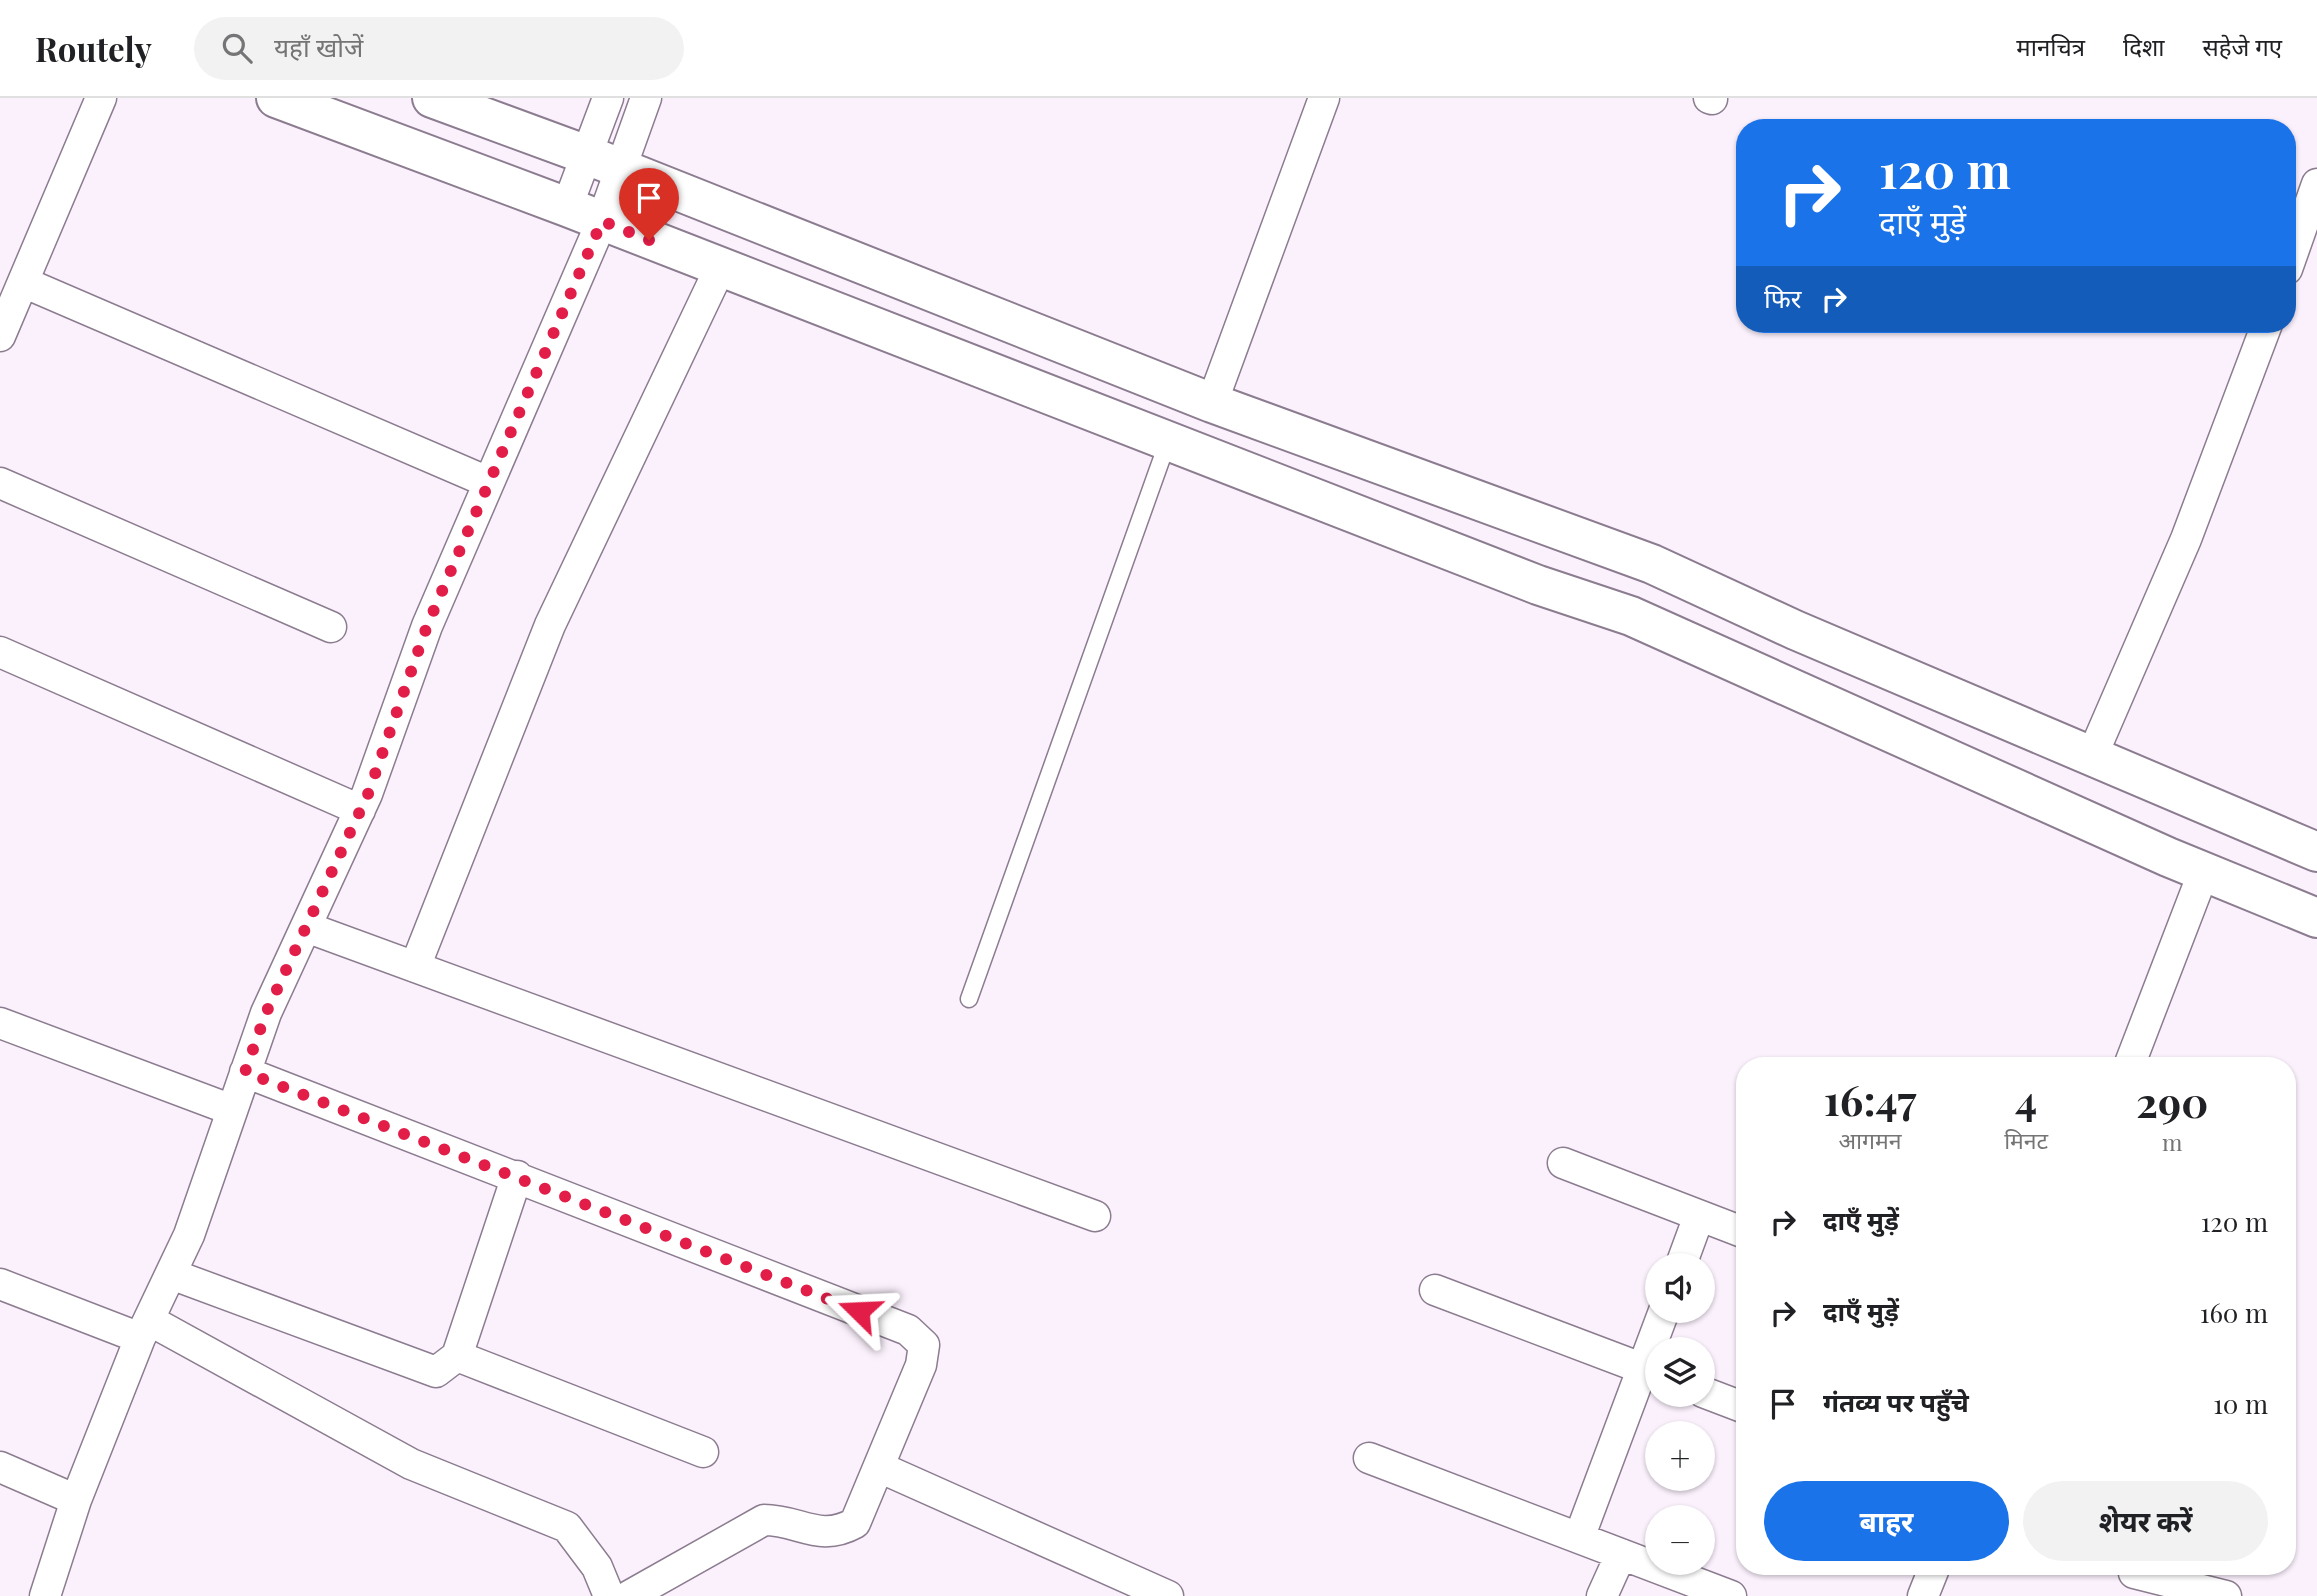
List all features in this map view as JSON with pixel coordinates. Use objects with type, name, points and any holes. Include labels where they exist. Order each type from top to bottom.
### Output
[{"type":"main road","points":[[276,98],[584,214],[1538,585],[1631,616],[2204,872],[2317,918]]},
{"type":"main road","points":[[432,98],[603,162],[1212,403],[1653,565],[1795,630],[2317,852]]},
{"type":"main road","points":[[1631,616],[1653,565]]},
{"type":"street","points":[[0,337],[101,98]]},
{"type":"street","points":[[603,162],[608,98]]},
{"type":"street","points":[[45,1596],[76,1500],[145,1329],[189,1236],[266,1013],[360,810],[427,626],[488,482],[603,162],[646,98]]},
{"type":"street","points":[[1212,403],[1324,98]]},
{"type":"street","points":[[2296,244],[2317,184]]},
{"type":"street","points":[[415,967],[550,625],[720,268]]},
{"type":"street","points":[[23,282],[488,482]]},
{"type":"street","points":[[2092,756],[2186,539],[2264,333]]},
{"type":"street","points":[[0,483],[331,627]]},
{"type":"street","points":[[0,652],[360,810]]},
{"type":"street","points":[[2132,1057],[2204,872]]},
{"type":"street","points":[[306,927],[1095,1216]]},
{"type":"street","points":[[0,1023],[232,1110]]},
{"type":"street","points":[[245,1072],[908,1330],[919,1338],[924,1345],[921,1365],[855,1523],[841,1531],[815,1532],[764,1520],[629,1596]]},
{"type":"street","points":[[1563,1163],[1736,1230]]},
{"type":"street","points":[[171,1274],[436,1372],[457,1356],[517,1176]]},
{"type":"street","points":[[1685,1253],[1699,1216]]},
{"type":"street","points":[[0,1284],[145,1329],[411,1464],[567,1527],[597,1567],[608,1596]]},
{"type":"street","points":[[1435,1290],[1645,1369]]},
{"type":"street","points":[[457,1356],[703,1452]]},
{"type":"street","points":[[1579,1538],[1645,1383]]},
{"type":"street","points":[[1715,1397],[1736,1405]]},
{"type":"street","points":[[1369,1458],[1731,1596]]},
{"type":"street","points":[[0,1467],[76,1500]]},
{"type":"street","points":[[880,1467],[1168,1596]]},
{"type":"street","points":[[1602,1596],[1621,1554]]},
{"type":"street","points":[[1923,1596],[1931,1575]]},
{"type":"street","points":[[2142,1575],[2226,1596]]},
{"type":"lane","points":[[969,999],[1168,441]]},
{"type":"route","points":[[649,240],[602,221],[427,626],[368,794],[266,1013],[245,1072],[859,1311]]}]
